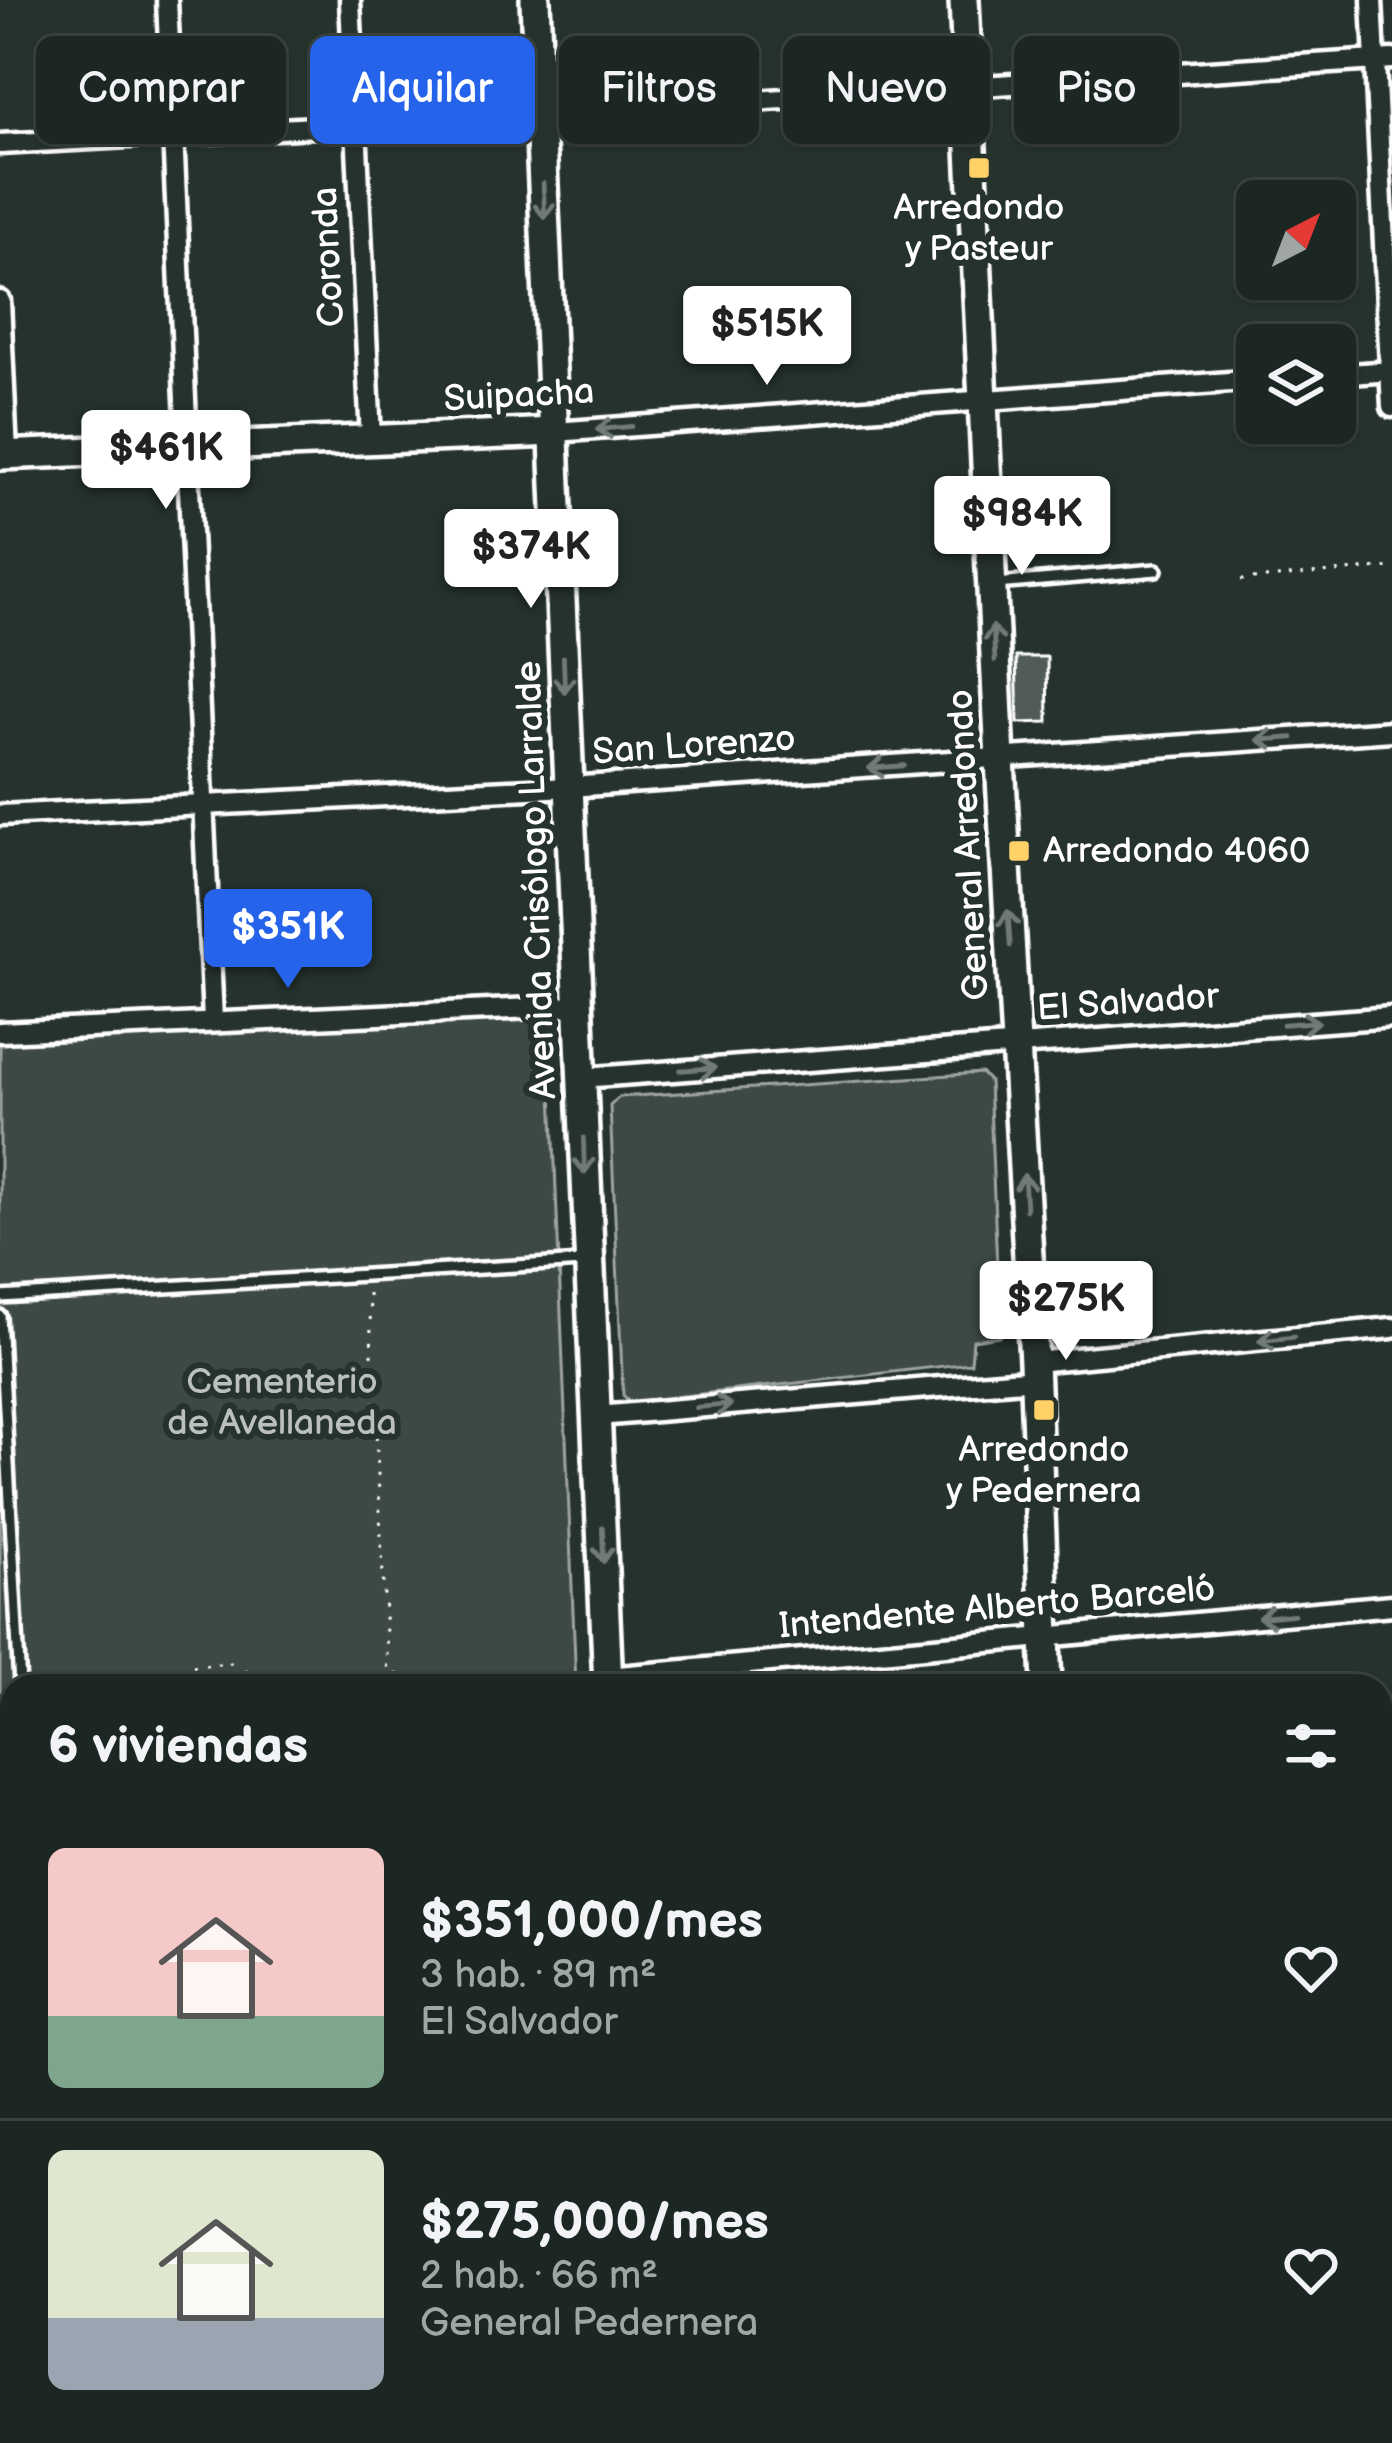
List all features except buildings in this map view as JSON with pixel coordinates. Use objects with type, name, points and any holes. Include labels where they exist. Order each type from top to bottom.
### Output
[{"type":"street","points":[[167,0],[169,36]]},
{"type":"street","name":"Coronda","points":[[350,0],[352,36]]},
{"type":"street","name":"Avenida Crisólogo Larralde","points":[[535,0],[608,1674]]},
{"type":"street","name":"General Arredondo","points":[[964,0],[966,36]]},
{"type":"street","points":[[1372,0],[1384,60],[1392,407]]},
{"type":"street","points":[[990,86],[1384,60]]},
{"type":"street","points":[[535,115],[783,99]]},
{"type":"street","points":[[0,144],[36,142]]},
{"type":"street","points":[[176,144],[214,1021]]},
{"type":"street","name":"Coronda","points":[[357,144],[371,439]]},
{"type":"street","name":"General Arredondo","points":[[971,144],[1046,1674]]},
{"type":"street","points":[[0,301],[3,455]]},
{"type":"street","points":[[1356,374],[1391,371]]},
{"type":"street","name":"Suipacha","points":[[3,455],[556,433],[1236,381]]},
{"type":"street","name":"San Lorenzo","points":[[0,815],[568,787],[1392,730]]},
{"type":"street","points":[[0,1031],[578,1006]]},
{"type":"street","name":"El Salvador","points":[[581,1078],[1392,1017]]},
{"type":"street","points":[[598,1416],[1392,1328]]},
{"type":"street","name":"Intendente Alberto Barceló","points":[[677,1674],[1392,1605]]},
{"type":"lane","points":[[991,584],[1156,570]]},
{"type":"lane","points":[[0,1297],[589,1262]]},
{"type":"lane","points":[[0,1316],[19,1674]]},
{"type":"path","points":[[1241,580],[1392,567]]},
{"type":"path","points":[[368,1273],[388,1674]]},
{"type":"path","points":[[189,1674],[189,1666],[233,1663],[234,1672],[251,1674]]},
{"type":"green space","name":"Cementerio de Avellaneda","points":[[549,1016],[576,1674],[0,1674],[0,1038]]},
{"type":"green space","points":[[981,1073],[989,1081],[1000,1336],[973,1340],[971,1363],[630,1402],[623,1395],[610,1106],[619,1097]]},
{"type":"place","name":"Arredondo y Pasteur","points":[[979,168]]},
{"type":"place","name":"Arredondo 4060","points":[[1019,851]]},
{"type":"place","name":"Arredondo y Pedernera","points":[[1044,1410]]}]
